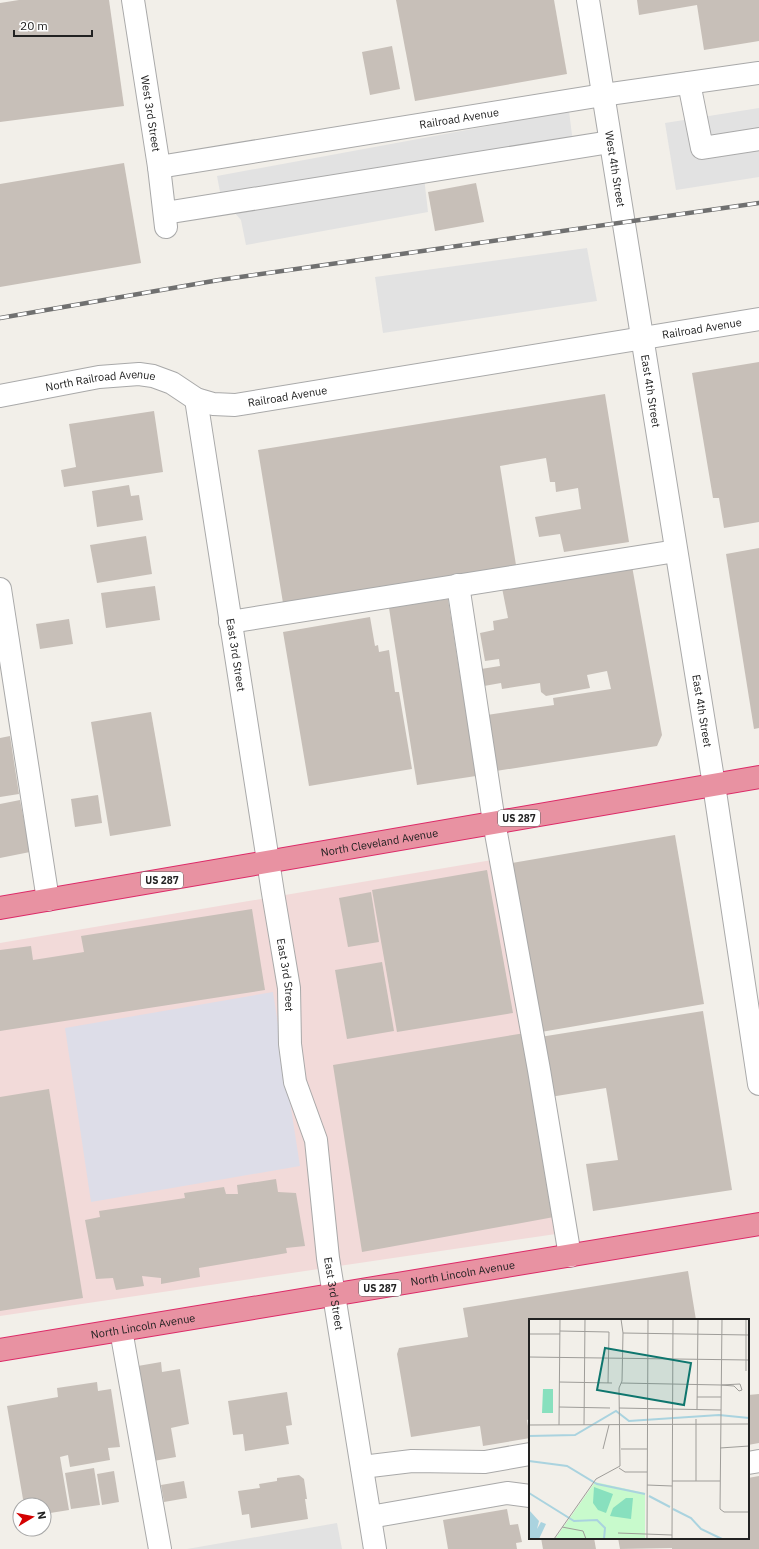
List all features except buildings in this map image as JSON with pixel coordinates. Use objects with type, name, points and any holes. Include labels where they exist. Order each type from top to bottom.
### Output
[{"type":"highway","name":"North Cleveland Avenue","points":[[0,908],[759,777]]},
{"type":"highway","name":"North Lincoln Avenue","points":[[0,1350],[759,1224]]},
{"type":"street","name":"West 3rd Street","points":[[133,0],[166,220],[610,142]]},
{"type":"street","name":"West 4th Street","points":[[588,0],[641,338]]},
{"type":"street","name":"Railroad Avenue","points":[[159,167],[603,95],[759,73]]},
{"type":"street","points":[[689,83],[702,148],[759,139]]},
{"type":"street","name":"Railroad Avenue","points":[[196,399],[213,404],[235,405],[759,319]]},
{"type":"street","name":"East 4th Street","points":[[641,338],[714,785],[759,1084]]},
{"type":"street","name":"North Railroad Avenue","points":[[0,396],[99,377],[139,374],[153,376],[172,383],[196,399]]},
{"type":"street","name":"East 3rd Street","points":[[196,399],[289,988],[290,1044],[295,1082],[316,1140],[328,1258],[375,1549]]},
{"type":"street","points":[[230,622],[676,551]]},
{"type":"street","points":[[458,585],[494,822],[539,1070],[570,1256]]},
{"type":"street","points":[[0,589],[48,900]]},
{"type":"street","points":[[121,1330],[160,1549]]},
{"type":"street","points":[[362,1467],[412,1461],[485,1462],[529,1454]]},
{"type":"street","points":[[749,1463],[759,1461]]},
{"type":"street","points":[[370,1517],[507,1493],[529,1496]]},
{"type":"shaded area","points":[[759,108],[759,177],[676,190],[665,123]]},
{"type":"shaded area","points":[[569,111],[575,159],[424,177],[428,212],[246,245],[241,220],[233,211],[224,213],[217,176]]},
{"type":"shaded area","points":[[587,248],[597,301],[383,333],[375,277]]},
{"type":"shaded area","points":[[492,860],[556,1234],[0,1316],[0,943]]},
{"type":"shaded area","points":[[273,992],[300,1166],[91,1202],[65,1028]]},
{"type":"shaded area","points":[[337,1523],[342,1549],[187,1549]]},
{"type":"railway","points":[[0,318],[219,280],[759,203]]}]
